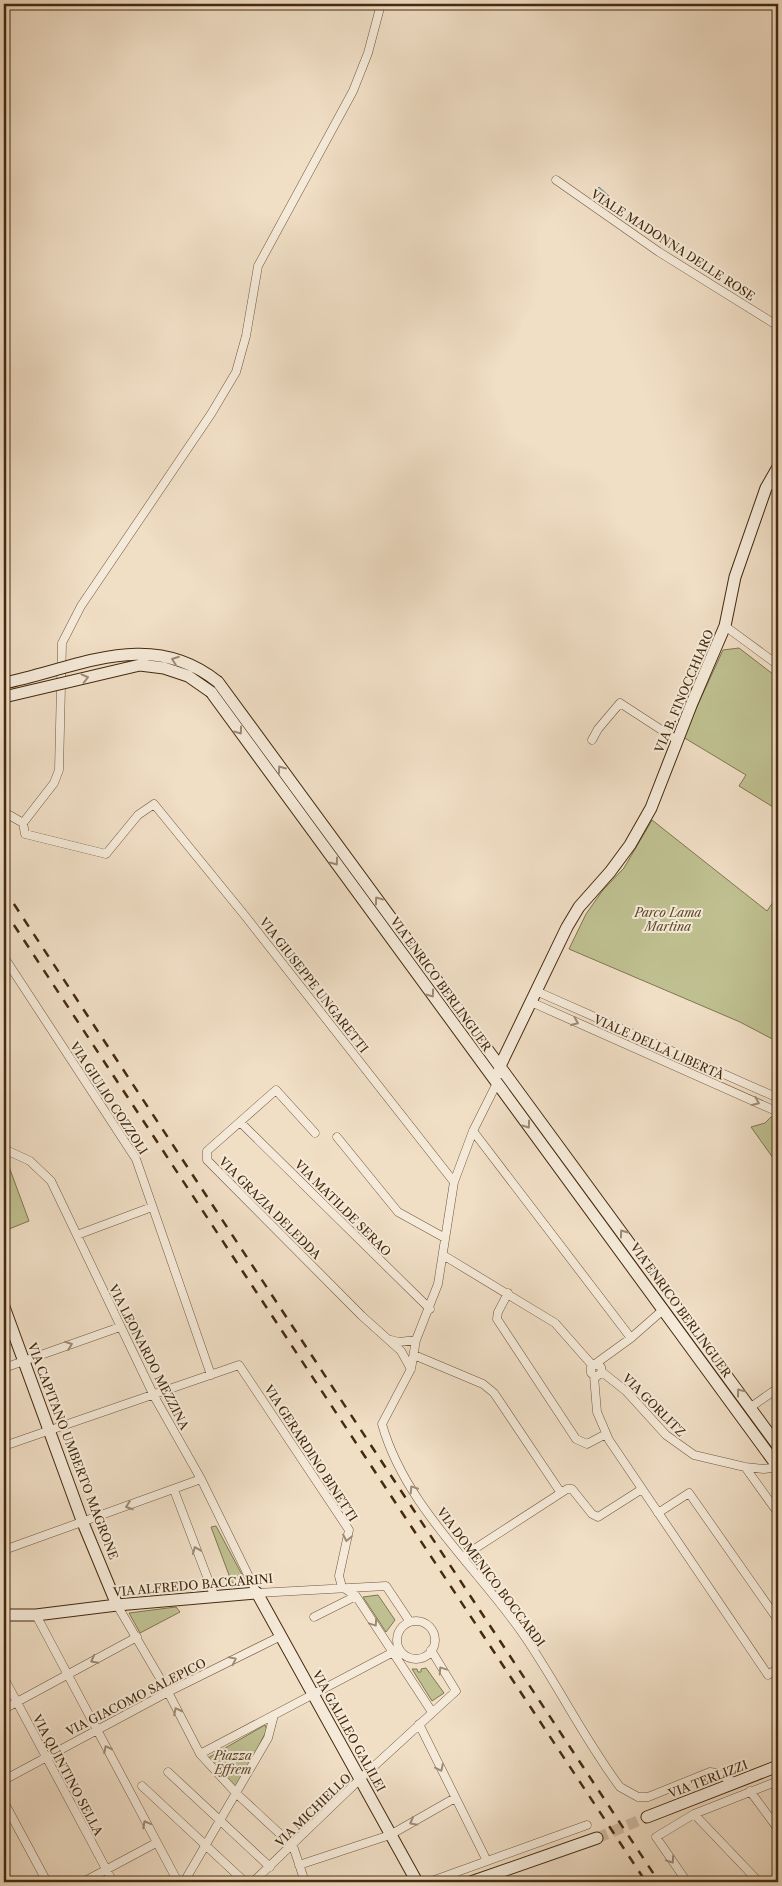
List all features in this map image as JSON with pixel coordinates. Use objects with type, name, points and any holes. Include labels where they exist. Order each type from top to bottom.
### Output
[{"type":"main road","name":"VIA B. FINOCCHIARO","points":[[497,1083],[502,1062],[567,927],[579,907],[610,872],[630,845],[644,821],[725,626],[735,577],[766,488],[778,467]]},
{"type":"main road","name":"VIA ENRICO BERLINGUER","points":[[4,683],[122,654],[146,653],[169,658],[194,668],[218,682],[502,1062],[752,1407],[778,1446]]},
{"type":"main road","name":"VIA ENRICO BERLINGUER","points":[[4,697],[140,665],[164,668],[188,676],[210,692],[778,1467]]},
{"type":"main road","name":"VIA CAPITANO UMBERTO MAGRONE","points":[[4,1307],[49,1432],[117,1604]]},
{"type":"main road","name":"VIA ALFREDO BACCARINI","points":[[5,1612],[36,1614],[117,1604],[257,1593]]},
{"type":"main road","name":"VIA GALILEO GALILEI","points":[[257,1593],[417,1882]]},
{"type":"main road","name":"VIA TERLIZZI","points":[[647,1818],[778,1766]]},
{"type":"main road","points":[[471,1882],[597,1838]]},
{"type":"street","points":[[4,812],[23,823],[54,782],[59,770],[62,643],[81,606],[162,489],[226,391],[236,372],[246,336],[258,266],[354,91],[368,52],[381,4]]},
{"type":"street","name":"VIALE MADONNA DELLE ROSE","points":[[556,180],[652,248],[778,326]]},
{"type":"street","points":[[725,626],[778,665]]},
{"type":"street","points":[[592,740],[598,729],[620,703],[677,740]]},
{"type":"street","name":"VIA GIUSEPPE UNGARETTI","points":[[23,823],[25,834],[106,854],[138,815],[154,804],[246,917],[454,1182]]},
{"type":"street","name":"VIA GIULIO COZZOLI","points":[[4,957],[136,1159],[211,1375]]},
{"type":"street","name":"VIALE DELLA LIBERTÀ","points":[[536,991],[778,1098]]},
{"type":"street","name":"VIALE DELLA LIBERTÀ","points":[[531,1002],[778,1112]]},
{"type":"street","points":[[639,1050],[644,1039]]},
{"type":"street","points":[[730,1091],[735,1079]]},
{"type":"street","points":[[411,1369],[416,1340],[430,1309],[438,1284],[454,1182],[473,1130],[497,1083]]},
{"type":"street","name":"VIA GRAZIA DELEDDA","points":[[315,1133],[276,1090],[207,1151],[207,1160],[362,1316],[401,1351],[411,1369]]},
{"type":"street","name":"VIA MATILDE SERAO","points":[[240,1122],[430,1309]]},
{"type":"street","points":[[473,1130],[631,1338]]},
{"type":"street","points":[[337,1137],[398,1212],[445,1238]]},
{"type":"street","name":"VIA LEONARDO MEZZINA","points":[[4,1149],[30,1161],[51,1181],[154,1396],[202,1479],[257,1593]]},
{"type":"street","points":[[77,1235],[152,1207]]},
{"type":"street","points":[[443,1255],[556,1323],[595,1365],[600,1366],[602,1372],[599,1376],[594,1376]]},
{"type":"street","points":[[508,1293],[498,1312],[497,1319],[576,1439],[587,1444],[606,1434]]},
{"type":"street","points":[[664,1309],[590,1371],[594,1376],[597,1412],[606,1434],[768,1675],[778,1668]]},
{"type":"street","points":[[4,1368],[120,1327]]},
{"type":"street","points":[[390,1340],[399,1342],[416,1340]]},
{"type":"street","points":[[414,1354],[483,1384],[494,1393],[561,1493]]},
{"type":"street","name":"VIA GERARDINO BINETTI","points":[[211,1375],[239,1365],[349,1530],[339,1576],[342,1587]]},
{"type":"street","name":"VIA DOMENICO BOCCARDI","points":[[411,1369],[382,1424],[387,1441],[408,1482],[462,1558],[522,1633],[620,1787],[638,1797],[648,1797],[710,1772],[718,1773],[735,1783]]},
{"type":"street","name":"VIA GORLITZ","points":[[602,1372],[626,1391],[677,1444],[694,1455],[745,1467],[764,1469],[778,1467]]},
{"type":"street","points":[[4,1446],[211,1375]]},
{"type":"street","points":[[752,1407],[778,1388]]},
{"type":"street","points":[[745,1467],[778,1513]]},
{"type":"street","points":[[4,1550],[202,1479]]},
{"type":"street","points":[[462,1558],[570,1488],[592,1514],[598,1517],[642,1489]]},
{"type":"street","points":[[174,1490],[214,1595]]},
{"type":"street","points":[[658,1513],[690,1493],[778,1620]]},
{"type":"street","name":"VIA ALFREDO BACCARINI","points":[[257,1593],[386,1586],[410,1622]]},
{"type":"street","points":[[342,1587],[356,1596],[396,1651],[432,1712]]},
{"type":"street","points":[[314,1617],[356,1596]]},
{"type":"street","points":[[117,1604],[168,1692],[200,1754],[237,1794],[292,1846],[305,1882]]},
{"type":"street","points":[[36,1614],[129,1793],[178,1882]]},
{"type":"street","points":[[410,1622],[422,1622],[432,1630],[434,1642],[431,1650],[423,1657],[413,1658],[396,1651],[399,1630],[410,1622]]},
{"type":"street","name":"VIA GIACOMO SALEPICO","points":[[4,1780],[168,1692],[281,1636]]},
{"type":"street","points":[[4,1709],[137,1637]]},
{"type":"street","name":"VIA MICHIELLO","points":[[253,1882],[418,1724],[456,1691],[431,1650]]},
{"type":"street","points":[[200,1754],[396,1651]]},
{"type":"street","name":"VIA QUINTINO SELLA","points":[[4,1678],[112,1882]]},
{"type":"street","points":[[184,1882],[268,1738],[274,1715]]},
{"type":"street","points":[[418,1724],[487,1861]]},
{"type":"street","points":[[168,1772],[270,1867]]},
{"type":"street","points":[[686,1882],[656,1837],[694,1814],[778,1781]]},
{"type":"street","points":[[142,1786],[245,1882]]},
{"type":"street","points":[[750,1791],[778,1829]]},
{"type":"street","points":[[299,1865],[390,1835],[455,1798]]},
{"type":"street","points":[[4,1802],[47,1882]]},
{"type":"street","points":[[694,1814],[758,1882]]},
{"type":"street","points":[[428,1882],[587,1825]]},
{"type":"street","points":[[83,1882],[156,1843]]},
{"type":"green space","points":[[739,648],[778,678],[778,810],[739,786],[746,775],[683,737],[723,650]]},
{"type":"green space","name":"Parco Lama Martina","points":[[652,820],[767,911],[778,895],[778,1042],[740,1022],[569,949],[586,914],[603,890],[624,868]]},
{"type":"green space","points":[[518,1097],[778,1455],[778,1460],[516,1099]]},
{"type":"green space","points":[[771,1117],[778,1120],[778,1165],[751,1127],[765,1123]]},
{"type":"green space","points":[[8,1164],[29,1221],[4,1231],[4,1165]]},
{"type":"green space","points":[[216,1526],[246,1582],[232,1583],[211,1527]]},
{"type":"green space","points":[[378,1595],[395,1620],[386,1632],[363,1597]]},
{"type":"green space","points":[[176,1607],[180,1612],[140,1633],[129,1613]]},
{"type":"green space","points":[[426,1668],[444,1693],[432,1701],[412,1669],[417,1669],[418,1672],[421,1672],[421,1669]]},
{"type":"green space","name":"Piazza Effrem","points":[[265,1725],[267,1730],[236,1789],[208,1758]]},
{"type":"water","points":[[599,187],[610,197],[609,202],[606,203],[594,193]]},
{"type":"tunnel","points":[[597,1838],[647,1817]]},
{"type":"railway","points":[[4,889],[659,1882]]},
{"type":"railway","points":[[4,910],[646,1882]]}]
